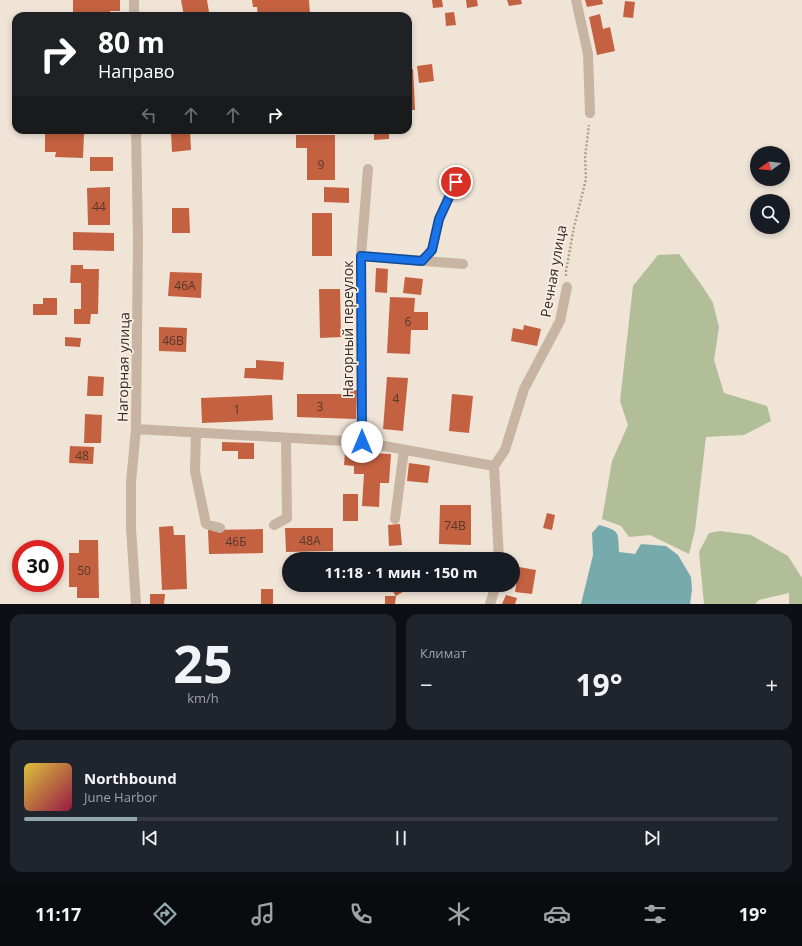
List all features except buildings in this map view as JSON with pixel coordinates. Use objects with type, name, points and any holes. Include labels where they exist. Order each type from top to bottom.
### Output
[{"type":"street","points":[[134,0],[134,12]]},
{"type":"street","points":[[576,0],[588,54],[590,113]]},
{"type":"street","name":"Нагорная улица","points":[[136,134],[138,238],[136,429],[131,482],[136,604]]},
{"type":"street","name":"Нагорный переулок","points":[[362,442],[361,256],[368,169]]},
{"type":"street","points":[[422,261],[432,250],[439,219],[456,182]]},
{"type":"street","points":[[361,256],[463,264]]},
{"type":"street","name":"Речная улица","points":[[494,466],[505,450],[524,389],[560,321],[567,287]]},
{"type":"street","points":[[136,429],[362,442],[494,466],[499,552]]},
{"type":"street","points":[[196,432],[195,471],[206,524],[220,528]]},
{"type":"street","points":[[274,525],[288,518],[286,438]]},
{"type":"street","points":[[395,519],[404,450]]},
{"type":"street","points":[[490,604],[494,592]]},
{"type":"path","name":"Речная улица","points":[[567,287],[566,271],[586,179],[585,157],[590,113]]},
{"type":"green space","points":[[679,254],[713,303],[719,327],[714,360],[724,393],[767,406],[771,421],[744,435],[706,437],[695,530],[689,554],[650,535],[629,537],[621,526],[602,519],[612,461],[628,425],[620,401],[633,286],[658,255]]},
{"type":"green space","points":[[720,531],[751,535],[788,556],[802,578],[802,604],[789,604],[789,593],[759,600],[755,604],[704,604],[699,552],[709,533]]},
{"type":"water","points":[[599,525],[611,529],[616,533],[618,536],[619,552],[635,554],[641,544],[666,546],[678,555],[691,577],[692,590],[690,604],[581,604],[593,555],[592,533]]},
{"type":"route","points":[[362,442],[361,256],[422,261],[432,250],[439,219],[456,182]]}]
